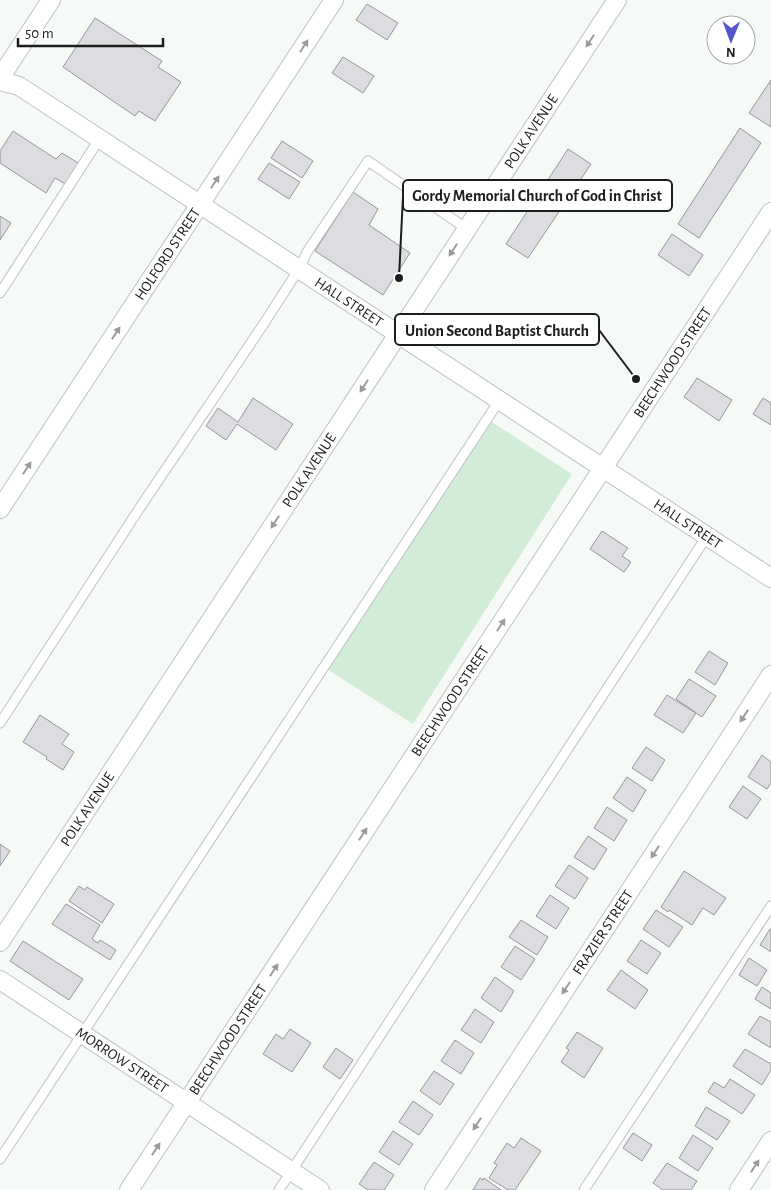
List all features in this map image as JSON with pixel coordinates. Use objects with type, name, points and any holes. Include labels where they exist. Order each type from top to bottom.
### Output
[{"type":"street","points":[[0,79],[51,0]]},
{"type":"street","name":"HOLFORD STREET","points":[[0,509],[334,0]]},
{"type":"street","name":"POLK AVENUE","points":[[0,942],[617,0]]},
{"type":"street","name":"HALL STREET","points":[[0,79],[19,86],[100,138],[771,578]]},
{"type":"street","name":"BEECHWOOD STREET","points":[[129,1190],[771,212]]},
{"type":"street","name":"FRAZIER STREET","points":[[434,1190],[771,675]]},
{"type":"street","name":"MORROW STREET","points":[[0,980],[320,1190]]},
{"type":"street","points":[[739,1190],[771,1141]]},
{"type":"lane","points":[[0,293],[100,138]]},
{"type":"lane","points":[[0,723],[299,269],[307,252],[368,162],[467,229]]},
{"type":"lane","points":[[0,1159],[500,401]]},
{"type":"lane","points":[[279,1190],[707,536]]},
{"type":"lane","points":[[584,1190],[771,906]]},
{"type":"green space","points":[[484,417],[572,474],[413,724],[325,668]]},
{"type":"building","points":[[367,4],[398,23],[387,40],[356,20]]},
{"type":"building","points":[[95,18],[162,61],[158,67],[181,82],[155,121],[139,111],[135,116],[63,67]]},
{"type":"building","points":[[343,57],[374,76],[363,93],[332,73]]},
{"type":"building","points":[[771,80],[771,127],[749,113]]},
{"type":"building","points":[[740,128],[761,143],[699,238],[678,224]]},
{"type":"building","points":[[13,131],[56,159],[62,153],[80,164],[67,185],[55,178],[46,193],[0,163],[0,151]]},
{"type":"building","points":[[282,141],[313,161],[302,178],[271,158]]},
{"type":"building","points":[[568,149],[591,164],[528,258],[506,244]]},
{"type":"building","points":[[269,163],[300,182],[289,199],[258,179]]},
{"type":"building","points":[[353,192],[378,209],[369,225],[410,253],[383,295],[315,251]]},
{"type":"building","points":[[0,216],[11,223],[0,240]]},
{"type":"building","points":[[672,234],[703,255],[689,276],[658,255]]},
{"type":"building","points":[[697,378],[732,400],[719,421],[684,397]]},
{"type":"building","points":[[253,398],[293,424],[276,450],[237,424],[226,440],[206,426],[218,408],[238,422]]},
{"type":"building","points":[[763,398],[771,403],[771,425],[753,414]]},
{"type":"building","points":[[602,531],[628,548],[622,556],[631,562],[624,572],[590,549]]},
{"type":"building","points":[[709,651],[728,663],[715,685],[695,672]]},
{"type":"building","points":[[689,679],[716,696],[702,717],[676,699]]},
{"type":"building","points":[[667,695],[696,713],[683,733],[654,715]]},
{"type":"building","points":[[40,715],[69,734],[62,744],[74,752],[63,770],[23,742]]},
{"type":"building","points":[[646,747],[665,760],[652,781],[632,768]]},
{"type":"building","points":[[762,755],[771,762],[771,783],[767,789],[748,777]]},
{"type":"building","points":[[627,777],[646,790],[633,812],[613,798]]},
{"type":"building","points":[[743,786],[761,799],[747,819],[729,807]]},
{"type":"building","points":[[607,807],[627,820],[614,841],[594,828]]},
{"type":"building","points":[[588,836],[607,849],[594,870],[574,857]]},
{"type":"building","points":[[0,844],[10,851],[0,866]]},
{"type":"building","points":[[569,865],[588,878],[575,899],[555,886]]},
{"type":"building","points":[[684,871],[726,898],[714,915],[703,908],[692,925],[661,907]]},
{"type":"building","points":[[79,886],[85,890],[87,887],[114,904],[102,923],[69,901]]},
{"type":"building","points":[[550,895],[569,908],[556,929],[536,916]]},
{"type":"building","points":[[66,904],[100,925],[92,939],[98,943],[100,940],[116,950],[110,960],[52,924]]},
{"type":"building","points":[[656,910],[683,927],[669,947],[643,929]]},
{"type":"building","points":[[521,920],[548,937],[537,955],[509,937]]},
{"type":"building","points":[[771,929],[771,952],[760,945]]},
{"type":"building","points":[[641,940],[661,953],[647,974],[627,961]]},
{"type":"building","points":[[23,941],[83,979],[69,1000],[10,961]]},
{"type":"building","points":[[515,946],[535,959],[521,980],[501,967]]},
{"type":"building","points":[[749,958],[767,970],[757,986],[739,975]]},
{"type":"building","points":[[621,970],[648,990],[635,1009],[607,990]]},
{"type":"building","points":[[495,977],[514,991],[501,1012],[481,998]]},
{"type":"building","points":[[762,987],[771,993],[771,1009],[755,999]]},
{"type":"building","points":[[475,1009],[494,1022],[481,1043],[461,1030]]},
{"type":"building","points":[[760,1016],[771,1022],[771,1048],[748,1034]]},
{"type":"building","points":[[290,1029],[311,1043],[292,1072],[263,1054],[276,1034],[283,1039]]},
{"type":"building","points":[[577,1032],[603,1048],[584,1078],[561,1062],[569,1050],[566,1048]]},
{"type":"building","points":[[455,1040],[474,1053],[461,1074],[441,1061]]},
{"type":"building","points":[[336,1048],[353,1060],[340,1079],[323,1067]]},
{"type":"building","points":[[745,1049],[771,1064],[771,1070],[762,1085],[733,1066]]},
{"type":"building","points":[[434,1071],[454,1084],[440,1105],[420,1091]]},
{"type":"building","points":[[730,1079],[755,1095],[742,1114],[708,1092],[714,1082],[724,1088]]},
{"type":"building","points":[[413,1101],[433,1115],[419,1135],[399,1122]]},
{"type":"building","points":[[706,1107],[730,1121],[717,1140],[695,1126]]},
{"type":"building","points":[[393,1131],[413,1144],[399,1165],[379,1152]]},
{"type":"building","points":[[633,1133],[652,1145],[642,1161],[623,1148]]},
{"type":"building","points":[[693,1135],[713,1148],[698,1171],[679,1158]]},
{"type":"building","points":[[521,1138],[541,1151],[515,1190],[508,1190],[489,1178],[497,1165],[494,1163],[507,1143],[514,1148]]},
{"type":"building","points":[[374,1162],[394,1175],[384,1190],[368,1190],[359,1184]]},
{"type":"building","points":[[667,1163],[697,1181],[691,1190],[663,1190],[653,1183]]},
{"type":"building","points":[[480,1178],[483,1180],[484,1178],[501,1190],[473,1190]]},
{"type":"place","name":"Gordy Memorial Church of God in Christ","points":[[399,278]]},
{"type":"place","name":"Union Second Baptist Church","points":[[636,379]]}]
